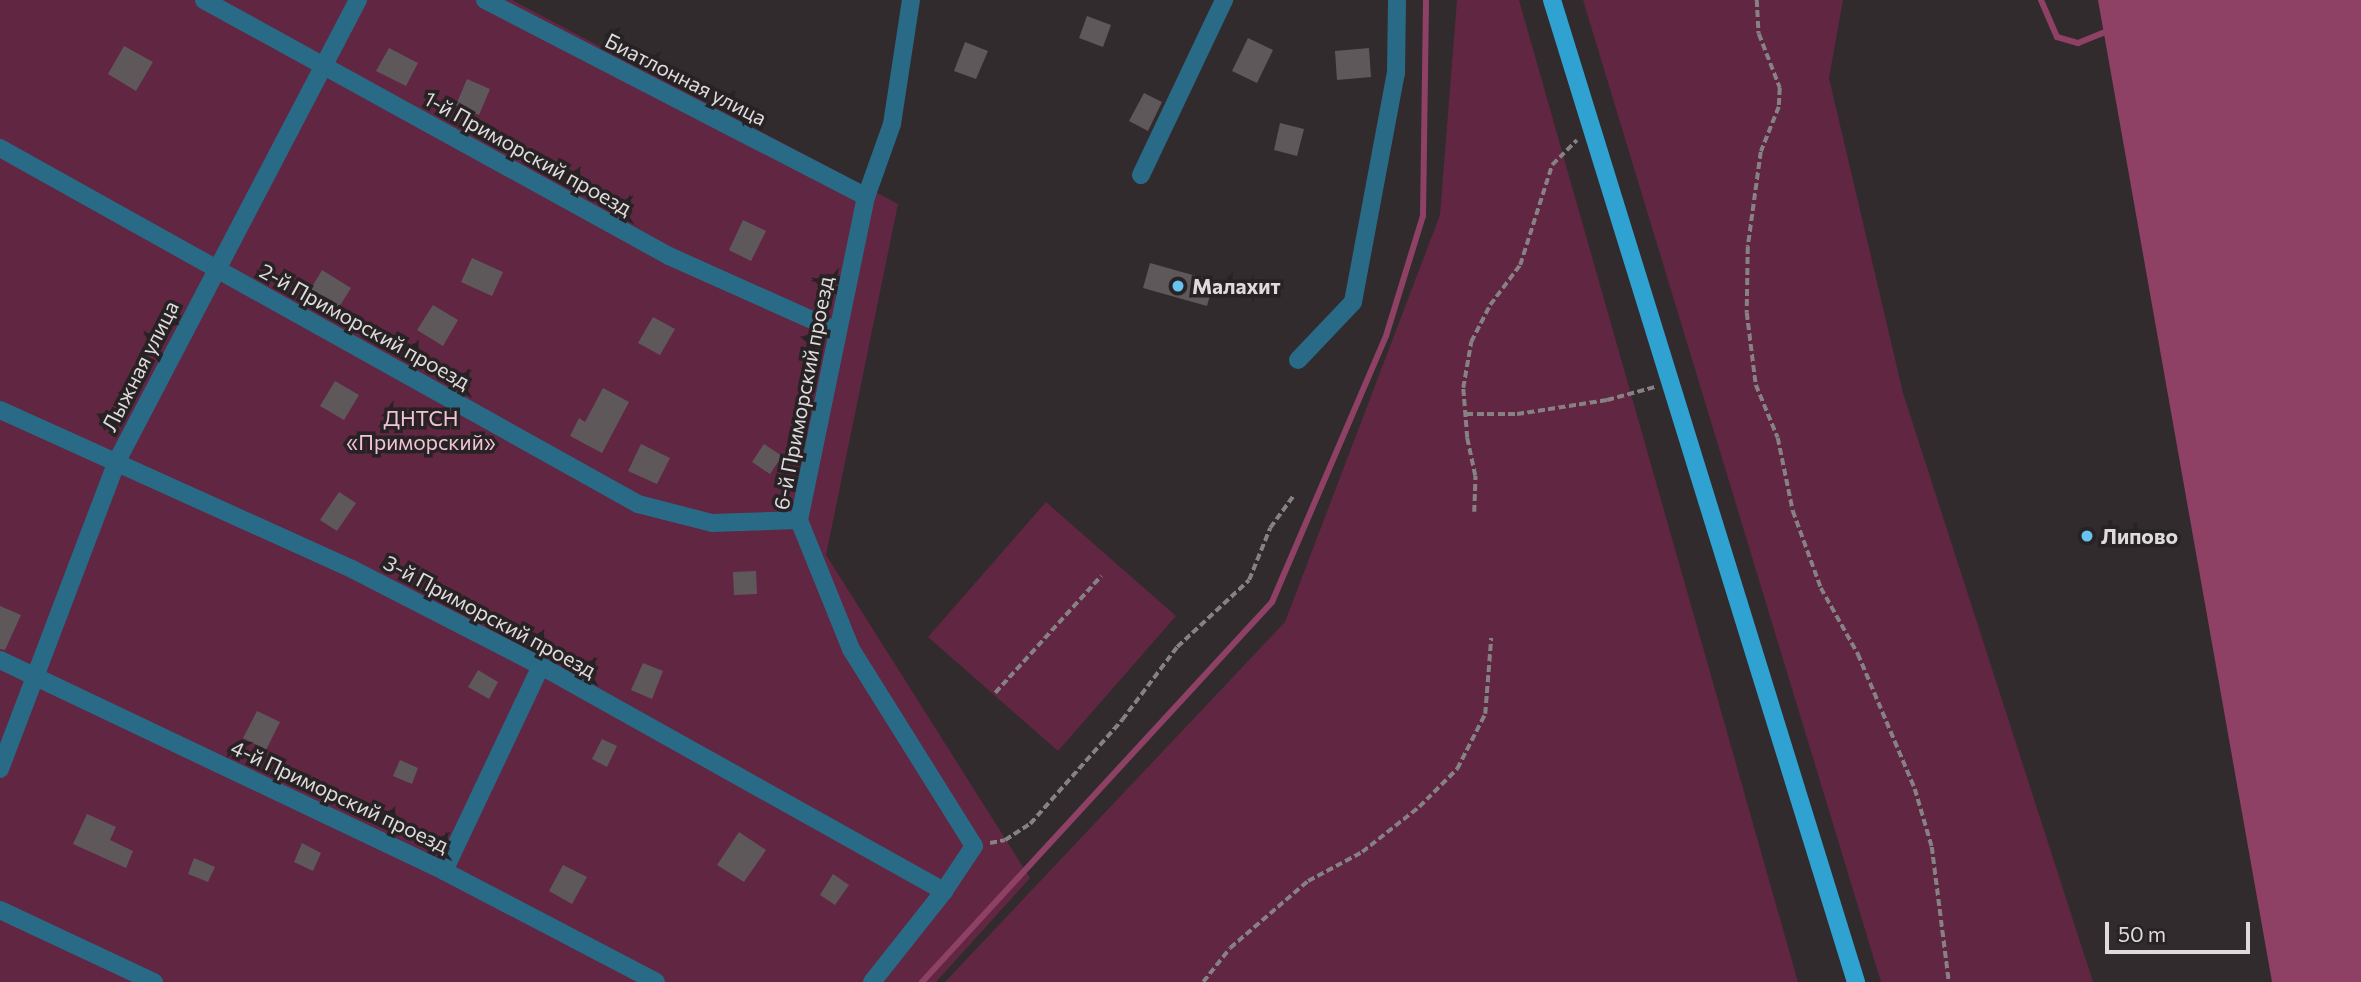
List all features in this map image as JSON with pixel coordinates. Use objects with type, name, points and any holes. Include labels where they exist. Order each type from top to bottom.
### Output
[{"type":"main road","points":[[1552,0],[1856,982]]},
{"type":"street","name":"1-й Приморский проезд","points":[[204,0],[669,256],[837,331]]},
{"type":"street","name":"Лыжная улица","points":[[0,769],[117,461],[358,0]]},
{"type":"street","name":"Биатлонная улица","points":[[485,0],[866,197]]},
{"type":"street","name":"6-й Приморский проезд","points":[[911,0],[892,124],[866,197],[799,520],[851,649],[974,846]]},
{"type":"street","points":[[1140,175],[1224,0]]},
{"type":"street","points":[[1298,360],[1353,302],[1396,73],[1397,0]]},
{"type":"street","name":"2-й Приморский проезд","points":[[0,148],[638,504],[712,523],[799,520]]},
{"type":"street","name":"3-й Приморский проезд","points":[[0,410],[352,569],[541,666],[944,891]]},
{"type":"street","name":"4-й Приморский проезд","points":[[0,660],[444,871],[656,982]]},
{"type":"street","points":[[444,871],[541,666]]},
{"type":"street","points":[[872,982],[944,891],[974,846]]},
{"type":"street","points":[[0,910],[154,982]]},
{"type":"path","points":[[1757,0],[1759,34],[1780,88],[1779,107],[1761,152],[1748,247],[1747,313],[1756,385],[1778,438],[1793,511],[1821,588],[1858,654],[1914,789],[1932,847],[1949,982]]},
{"type":"path","points":[[1474,512],[1475,477],[1463,388],[1471,342],[1490,305],[1520,265],[1552,165],[1590,126]]},
{"type":"path","points":[[1465,414],[1517,414],[1607,400],[1670,382]]},
{"type":"path","points":[[974,846],[1004,840],[1030,824],[1122,720],[1177,647],[1249,580],[1270,528],[1294,495]]},
{"type":"path","points":[[995,692],[1101,576]]},
{"type":"path","points":[[1203,982],[1230,948],[1308,881],[1362,852],[1419,807],[1457,769],[1485,714],[1491,638]]},
{"type":"green space","name":"ДНТСН «Приморский»","points":[[0,0],[512,0],[898,204],[826,555],[1030,878],[936,982],[0,982]]},
{"type":"green space","points":[[1457,0],[1519,0],[1798,982],[945,982],[1285,622],[1440,215]]},
{"type":"green space","points":[[1583,0],[1843,0],[1829,78],[1903,393],[2093,982],[1881,982]]},
{"type":"green space","points":[[1046,502],[1176,616],[1058,751],[928,637]]},
{"type":"shaded area","points":[[2098,0],[2361,0],[2361,982],[2272,982]]},
{"type":"building","points":[[1087,16],[1111,25],[1103,47],[1079,38]]},
{"type":"building","points":[[1248,38],[1273,50],[1257,83],[1232,71]]},
{"type":"building","points":[[965,42],[988,51],[976,79],[954,71]]},
{"type":"building","points":[[124,46],[153,62],[136,91],[108,74]]},
{"type":"building","points":[[389,48],[418,63],[406,86],[376,71]]},
{"type":"building","points":[[1369,48],[1371,77],[1337,80],[1335,51]]},
{"type":"building","points":[[467,79],[490,89],[479,115],[456,105]]},
{"type":"building","points":[[1144,93],[1162,102],[1148,131],[1129,121]]},
{"type":"building","points":[[1280,123],[1304,129],[1297,156],[1274,150]]},
{"type":"building","points":[[743,220],[766,231],[751,261],[729,250]]},
{"type":"building","points":[[472,258],[503,272],[492,296],[461,282]]},
{"type":"building","points":[[1150,263],[1214,281],[1207,306],[1143,288]]},
{"type":"building","points":[[322,270],[351,288],[336,312],[308,294]]},
{"type":"building","points":[[433,305],[458,320],[443,346],[417,330]]},
{"type":"building","points":[[653,317],[675,329],[660,355],[638,343]]},
{"type":"building","points":[[335,381],[359,395],[344,420],[320,406]]},
{"type":"building","points":[[603,388],[629,402],[602,453],[570,436],[579,418],[585,422]]},
{"type":"building","points":[[641,444],[670,458],[657,484],[628,471]]},
{"type":"building","points":[[764,444],[782,456],[770,474],[752,462]]},
{"type":"building","points":[[339,492],[356,503],[337,531],[320,520]]},
{"type":"building","points":[[756,571],[757,594],[734,595],[733,572]]},
{"type":"building","points":[[0,606],[21,615],[5,650],[0,649]]},
{"type":"building","points":[[643,663],[663,671],[652,699],[631,690]]},
{"type":"building","points":[[478,670],[498,682],[489,699],[468,687]]},
{"type":"building","points":[[257,711],[280,722],[266,750],[243,738]]},
{"type":"building","points":[[602,739],[617,746],[607,767],[592,759]]},
{"type":"building","points":[[400,760],[418,768],[412,784],[393,776]]},
{"type":"building","points":[[87,814],[116,827],[110,840],[133,851],[126,868],[73,844]]},
{"type":"building","points":[[739,832],[766,850],[744,882],[717,865]]},
{"type":"building","points":[[302,843],[321,853],[313,871],[294,862]]},
{"type":"building","points":[[194,858],[215,867],[208,882],[188,874]]},
{"type":"building","points":[[563,865],[587,877],[572,904],[549,891]]},
{"type":"building","points":[[833,874],[849,885],[835,905],[820,895]]},
{"type":"waterway","points":[[922,982],[1272,602],[1386,336],[1423,216],[1426,0]]},
{"type":"waterway","points":[[2041,0],[2057,37],[2078,43],[2103,33]]},
{"type":"place","name":"Малахит","points":[[1178,286]]},
{"type":"place","name":"Липово","points":[[2087,536]]}]
